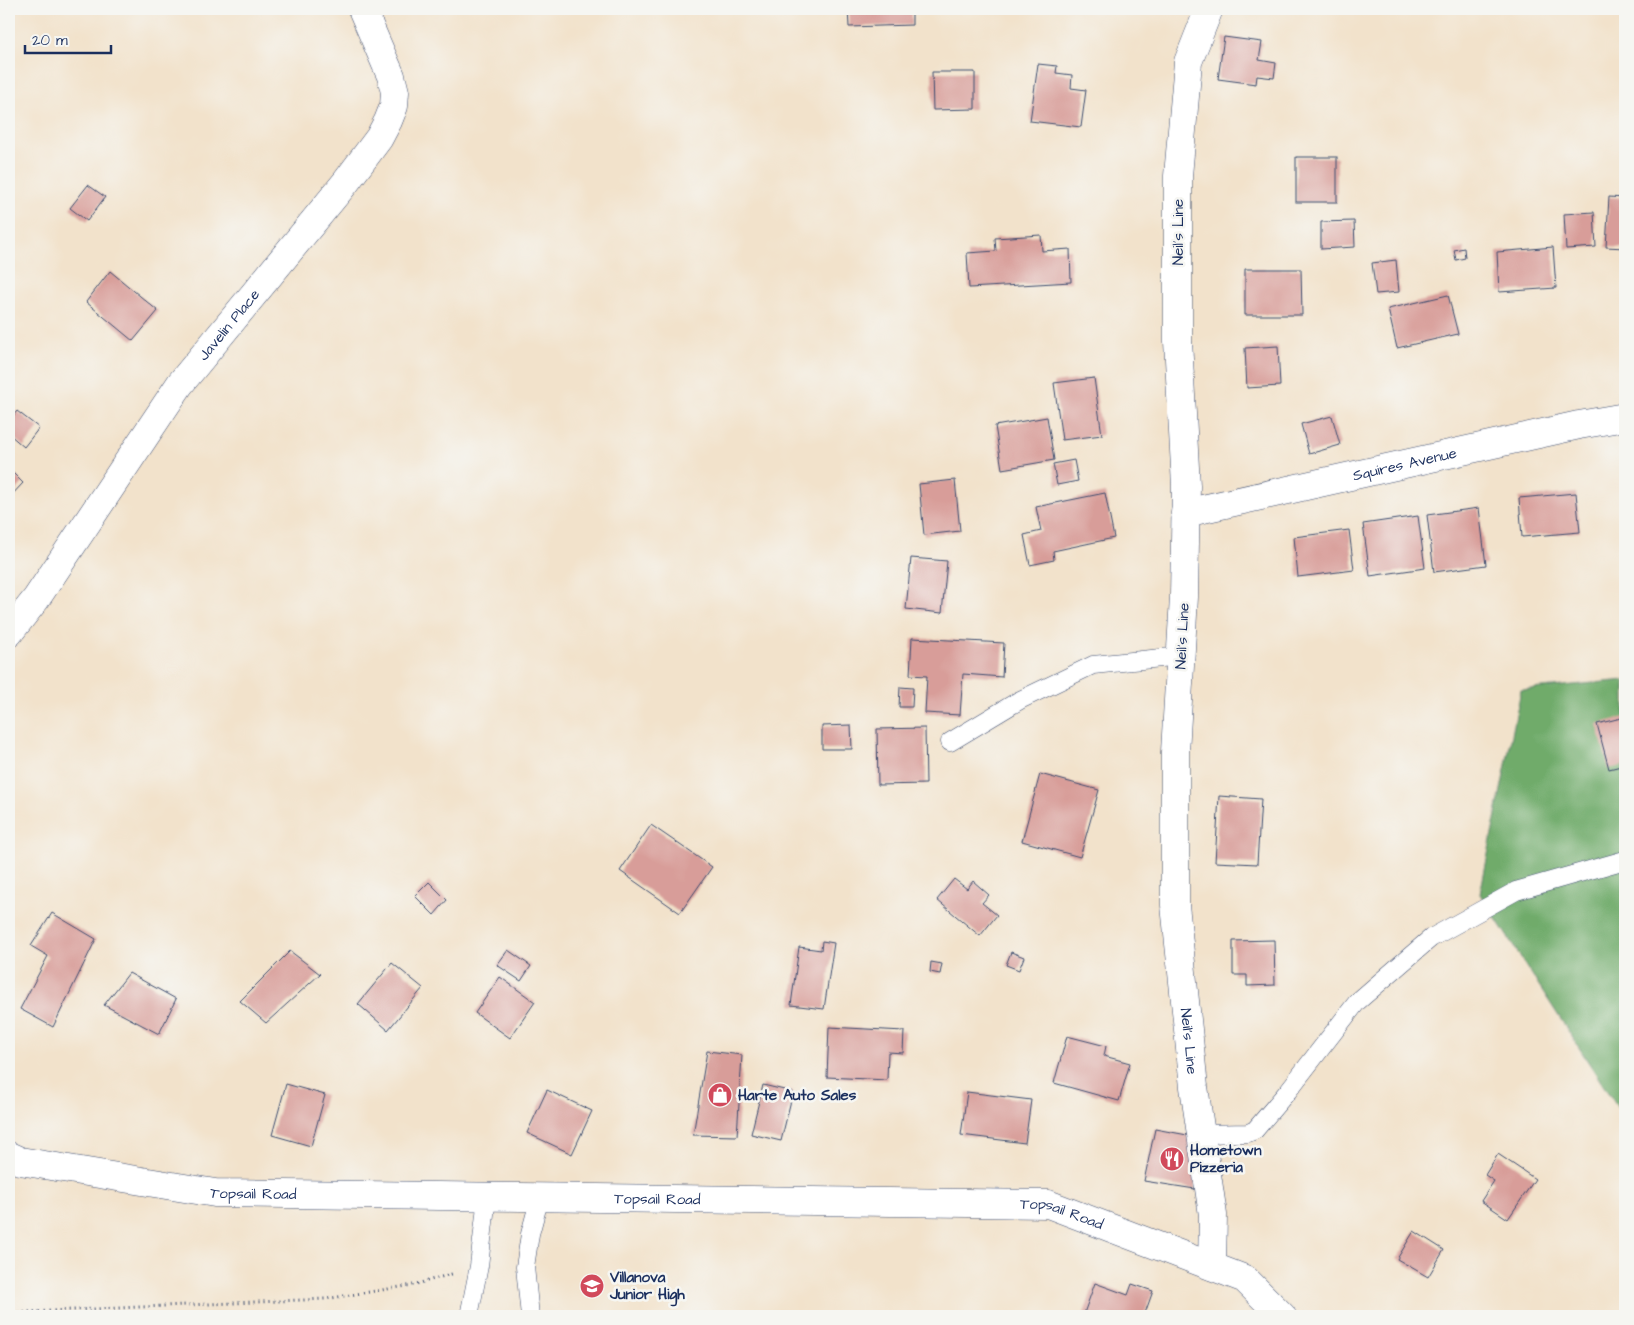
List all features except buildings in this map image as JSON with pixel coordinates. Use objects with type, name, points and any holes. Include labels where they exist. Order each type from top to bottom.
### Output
[{"type":"street","name":"Javelin Place","points":[[9,633],[36,600],[180,384],[346,182],[383,129],[394,106],[394,92],[384,58],[362,9]]},
{"type":"street","name":"Neil's Line","points":[[1209,9],[1188,62],[1178,176],[1178,341],[1186,486],[1184,597],[1175,752],[1174,905],[1194,1087],[1213,1215],[1212,1266]]},
{"type":"street","name":"Squires Avenue","points":[[1185,512],[1579,425],[1625,417]]},
{"type":"street","name":"Topsail Road","points":[[9,1156],[20,1161],[215,1193],[1048,1204],[1245,1278],[1282,1316]]},
{"type":"lane","points":[[950,742],[1020,700],[1093,665],[1180,656]]},
{"type":"lane","points":[[1201,1134],[1248,1133],[1255,1130],[1288,1091],[1357,1002],[1431,938],[1516,891],[1625,860]]},
{"type":"lane","points":[[469,1316],[479,1266],[487,1197]]},
{"type":"lane","points":[[530,1316],[525,1267],[530,1234],[540,1197]]},
{"type":"path","points":[[9,1314],[325,1299],[413,1285],[479,1266]]},
{"type":"green space","points":[[1625,680],[1625,1119],[1480,894],[1521,690]]},
{"type":"place","name":"Harte Auto Sales","points":[[720,1095]]},
{"type":"place","name":"Hometown Pizzeria","points":[[1172,1159]]},
{"type":"place","name":"Villanova Junior High","points":[[592,1286]]}]
